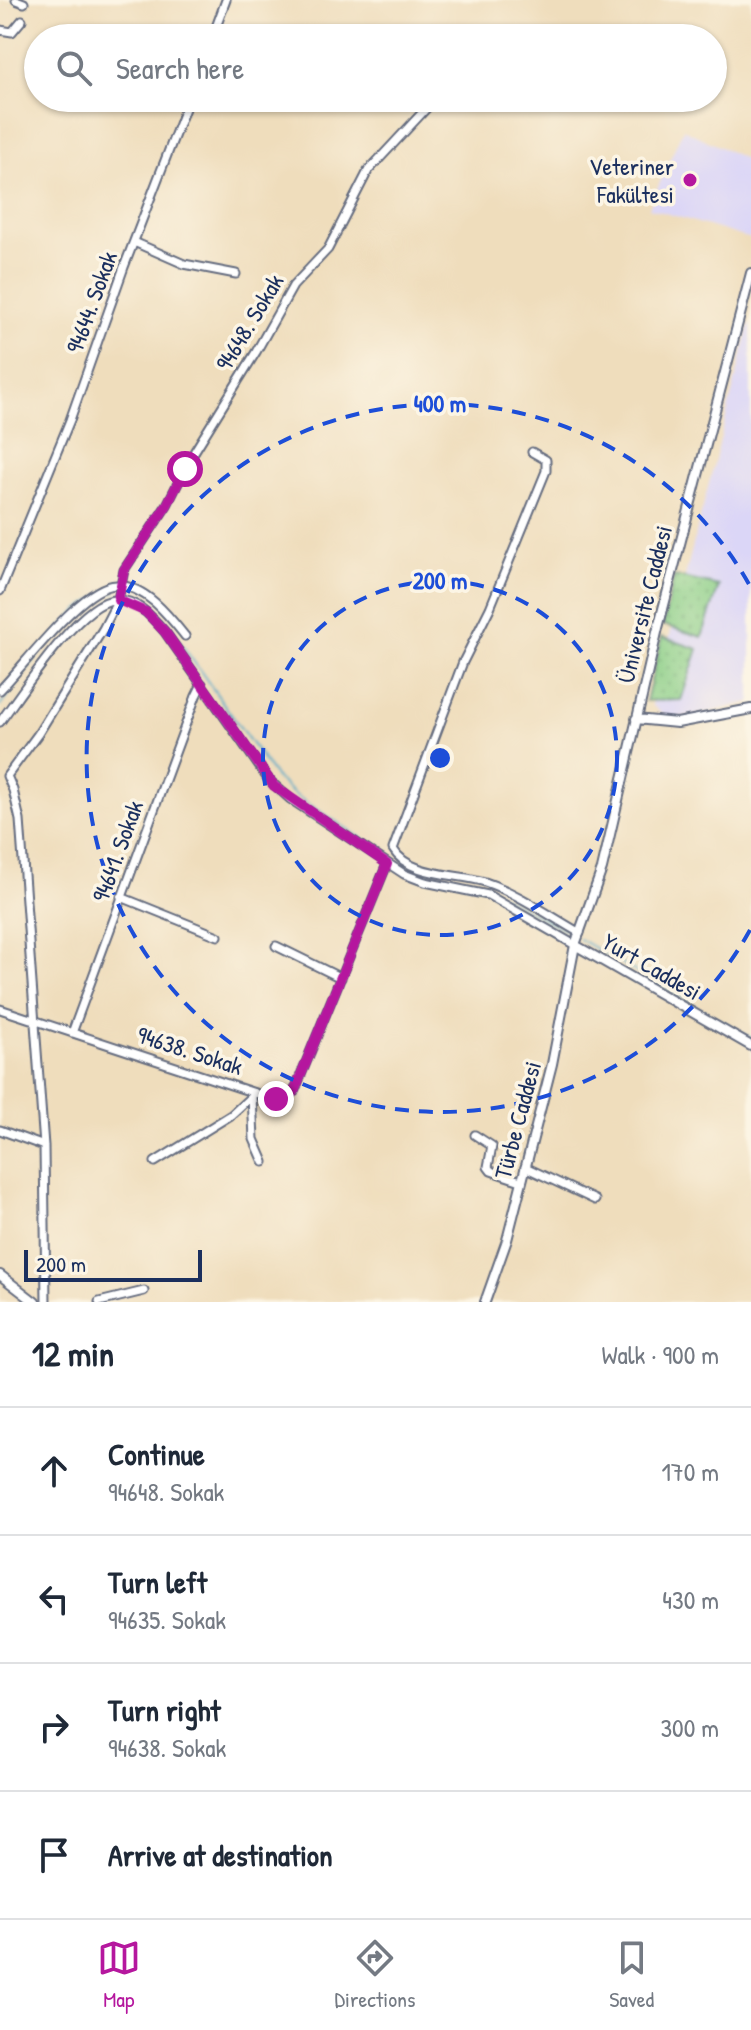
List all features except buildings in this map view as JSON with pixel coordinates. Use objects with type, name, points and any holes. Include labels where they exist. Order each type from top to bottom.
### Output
[{"type":"street","points":[[217,24],[226,0]]},
{"type":"street","points":[[0,30],[12,32],[22,20]]},
{"type":"street","name":"94644. Sokak","points":[[0,591],[86,375],[184,112]]},
{"type":"street","name":"94648. Sokak","points":[[118,600],[124,570],[167,505],[191,457],[293,286],[328,249],[362,180],[423,112]]},
{"type":"street","name":"94644. Sokak","points":[[134,242],[184,264],[201,269],[223,269],[236,274]]},
{"type":"street","name":"Üniversite Caddesi","points":[[575,945],[602,869],[636,719],[751,273]]},
{"type":"street","points":[[532,452],[546,460],[546,471],[490,608],[463,662],[394,852],[406,862],[426,870],[488,883],[580,933]]},
{"type":"street","points":[[0,690],[57,626],[90,595],[104,587],[120,585],[138,592],[159,607],[185,636]]},
{"type":"street","points":[[46,1302],[44,1146],[37,1021],[20,820],[7,776],[45,724],[118,600]]},
{"type":"street","points":[[0,722],[83,616],[99,604],[118,600],[140,608],[154,619],[274,786],[387,864],[425,882],[488,895],[575,945]]},
{"type":"street","name":"94641. Sokak","points":[[72,1033],[202,684]]},
{"type":"street","points":[[636,719],[677,723],[751,709]]},
{"type":"street","name":"94638. Sokak","points":[[0,1009],[253,1094],[281,1100],[294,1092],[387,864]]},
{"type":"street","points":[[121,897],[218,936]]},
{"type":"street","name":"Yurt Caddesi","points":[[575,945],[751,1046]]},
{"type":"street","name":"Türbe Caddesi","points":[[485,1302],[507,1240],[556,1048],[575,945]]},
{"type":"street","points":[[276,946],[341,978]]},
{"type":"street","points":[[253,1094],[254,1139],[264,1162]]},
{"type":"street","points":[[155,1162],[231,1115],[253,1094]]},
{"type":"street","points":[[0,1130],[44,1146]]},
{"type":"street","points":[[475,1135],[492,1146],[488,1167],[491,1171],[521,1181]]},
{"type":"street","points":[[525,1167],[595,1200]]},
{"type":"street","points":[[0,1275],[35,1302]]},
{"type":"street","points":[[99,1302],[144,1291]]},
{"type":"shaded area","points":[[683,129],[751,162],[751,239],[649,208]]},
{"type":"shaded area","points":[[751,320],[751,702],[693,716],[667,718],[652,705]]},
{"type":"green space","points":[[674,576],[719,586],[702,637],[663,625]]},
{"type":"green space","points":[[662,637],[698,649],[681,700],[646,701]]},
{"type":"waterway","points":[[0,706],[36,657],[68,621],[100,596],[116,592]]},
{"type":"waterway","points":[[122,593],[140,599],[160,614],[276,778],[295,795],[411,870],[487,888],[574,935]]},
{"type":"waterway","points":[[579,939],[751,1038]]},
{"type":"place","name":"Veteriner Fakültesi","points":[[690,180]]},
{"type":"route","points":[[185,469],[167,505],[124,570],[118,600],[134,604],[146,612],[165,632],[274,786],[387,864],[294,1092],[287,1098],[276,1099]]}]
